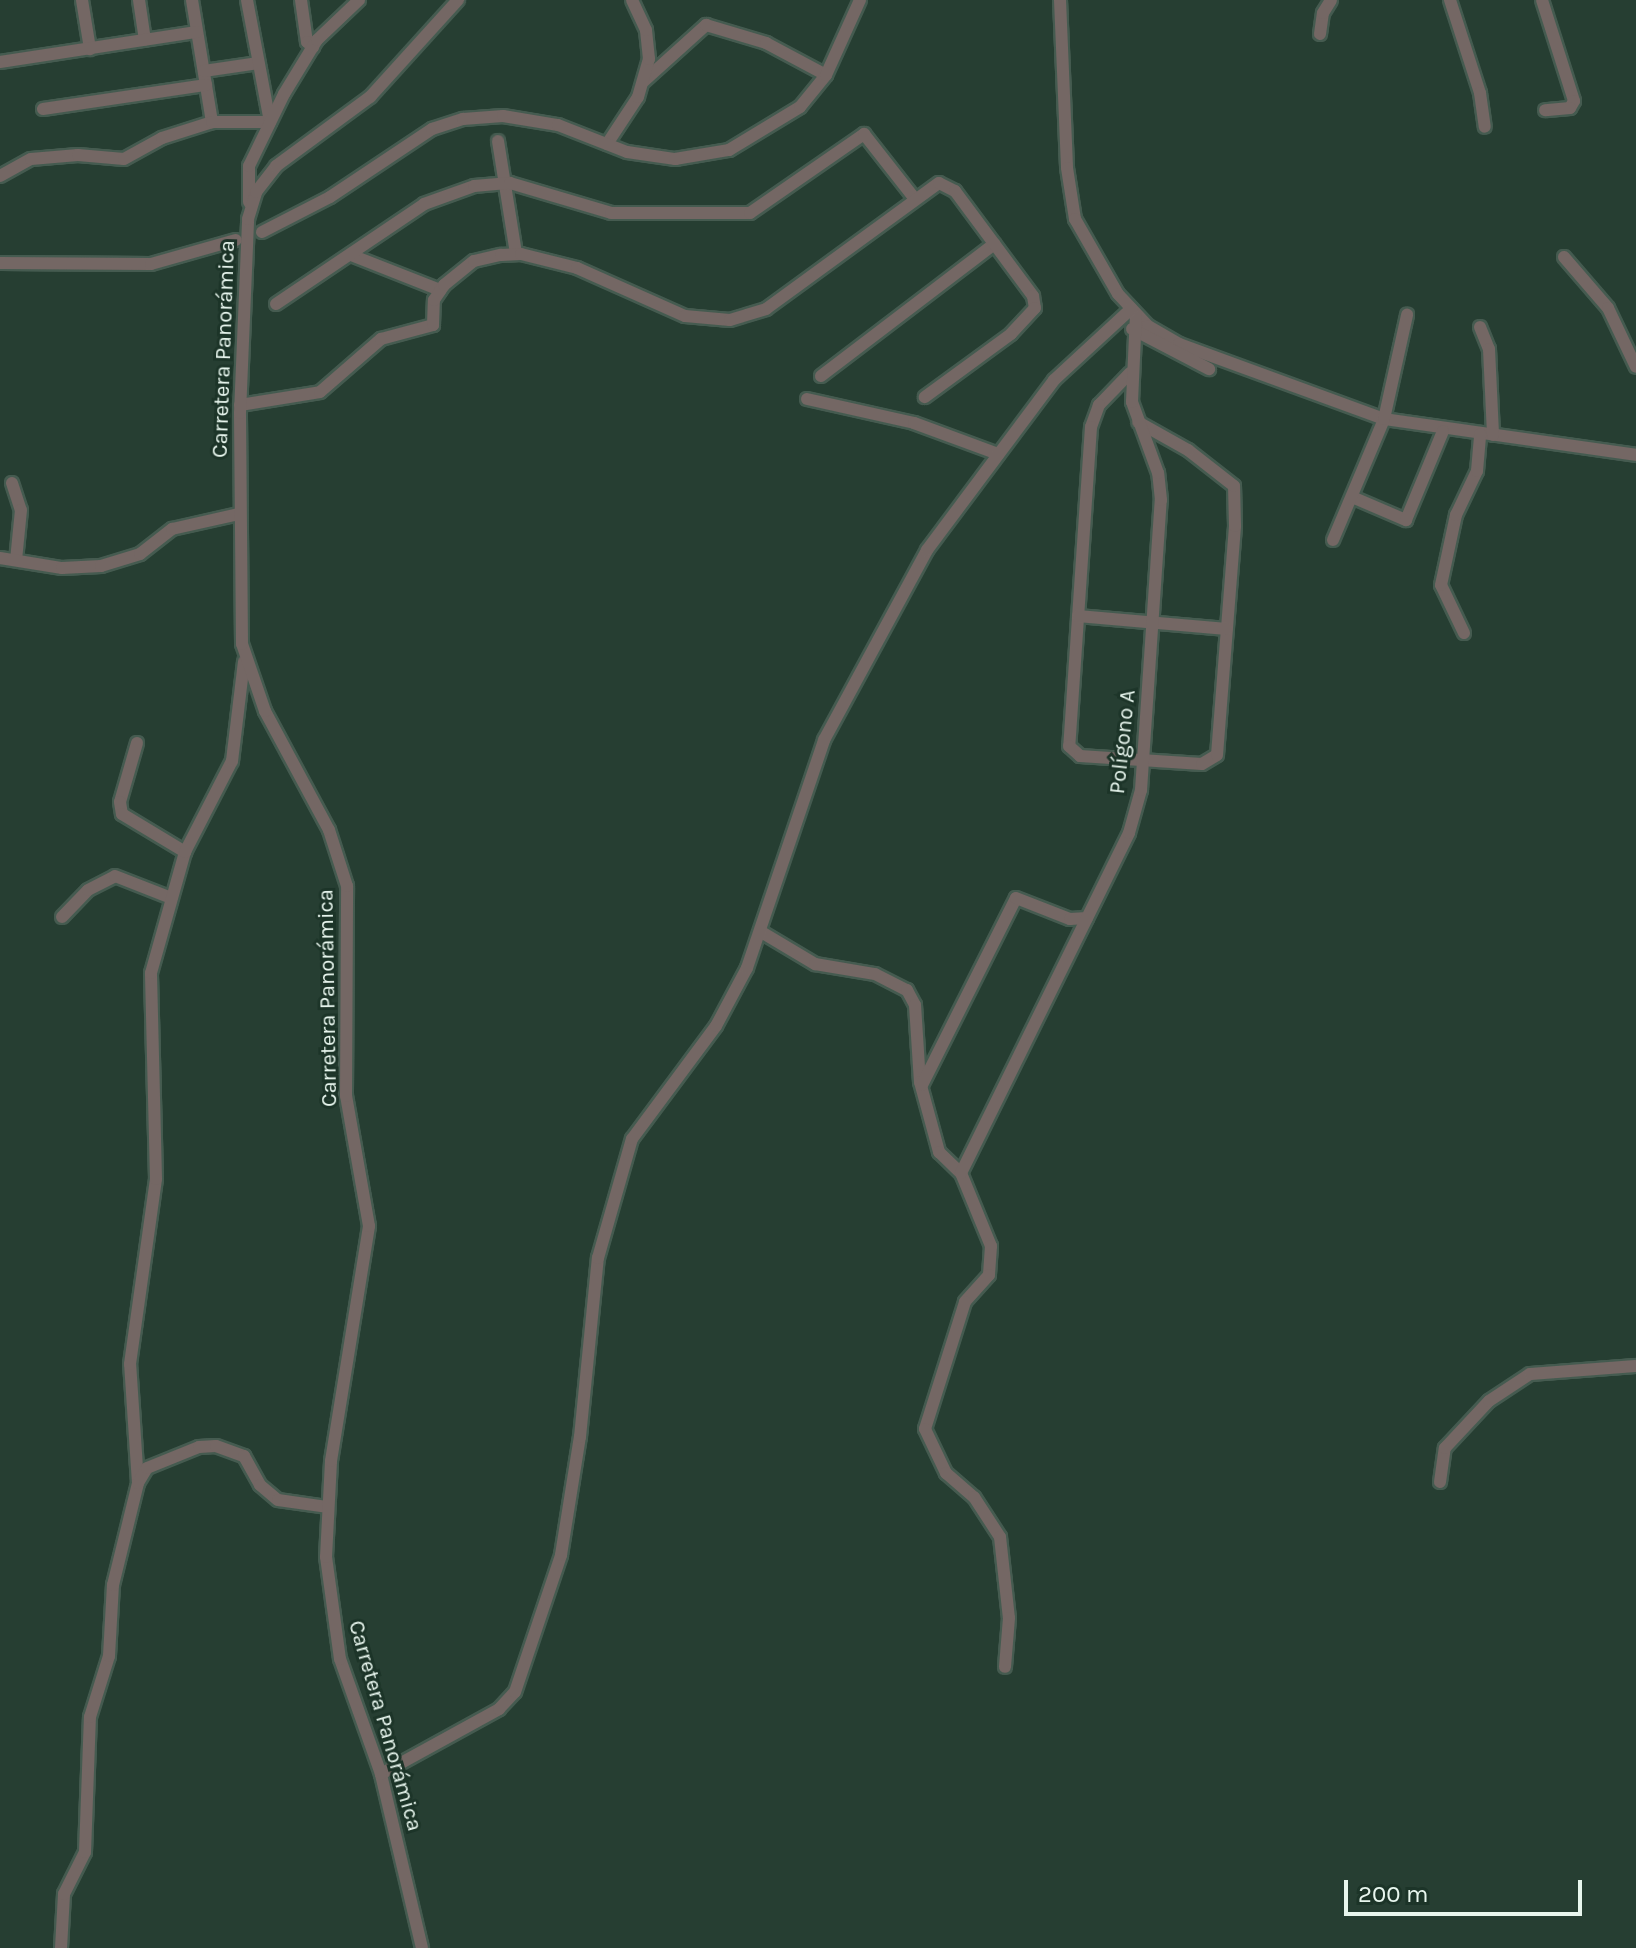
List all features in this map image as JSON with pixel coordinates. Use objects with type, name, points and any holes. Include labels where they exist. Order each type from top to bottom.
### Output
[{"type":"street","points":[[82,0],[90,49]]},
{"type":"street","points":[[139,0],[145,40]]},
{"type":"street","points":[[192,0],[212,122]]},
{"type":"street","points":[[247,0],[270,122]]},
{"type":"street","points":[[301,0],[307,42],[313,47]]},
{"type":"street","points":[[248,219],[249,166],[270,122],[313,47],[357,0]]},
{"type":"street","name":"Carretera Panorámica","points":[[422,1948],[381,1774],[340,1659],[326,1557],[327,1507],[369,1226],[346,1096],[347,886],[329,830],[265,711],[246,660],[240,631],[240,405],[248,219],[268,173],[370,97],[458,0]]},
{"type":"street","points":[[632,0],[646,30],[649,59],[644,81]]},
{"type":"street","points":[[262,232],[330,197],[432,129],[463,119],[503,116],[544,123],[607,144],[675,159],[729,150],[800,107],[826,75],[860,0]]},
{"type":"street","points":[[1060,0],[1072,208],[1133,312],[1179,344],[1384,419],[1443,431],[1636,455]]},
{"type":"street","points":[[1320,34],[1323,13],[1331,0]]},
{"type":"street","points":[[1450,0],[1480,93],[1485,127]]},
{"type":"street","points":[[1542,0],[1574,101],[1570,108],[1545,110]]},
{"type":"street","points":[[607,144],[644,81],[706,25],[766,43],[826,75]]},
{"type":"street","points":[[0,62],[197,32]]},
{"type":"street","points":[[204,71],[258,63]]},
{"type":"street","points":[[43,109],[206,85]]},
{"type":"street","points":[[0,176],[31,159],[78,155],[124,159],[162,138],[212,122],[270,122]]},
{"type":"street","points":[[276,304],[424,204],[445,194],[502,182],[611,213],[750,213],[864,134],[915,199]]},
{"type":"street","points":[[498,141],[502,182],[516,254]]},
{"type":"street","points":[[240,405],[320,392],[381,339],[433,325],[434,300],[440,290],[474,261],[516,254],[577,268],[672,313],[730,320],[766,309],[798,289],[939,183],[948,184],[1033,296],[1035,308],[1011,334],[925,397]]},
{"type":"street","points":[[0,263],[151,264],[236,240]]},
{"type":"street","points":[[821,376],[994,244]]},
{"type":"street","points":[[351,255],[440,290]]},
{"type":"street","points":[[1564,257],[1608,308],[1636,367]]},
{"type":"street","points":[[381,1774],[499,1709],[515,1692],[561,1555],[580,1437],[598,1258],[632,1139],[716,1026],[763,933],[824,740],[927,550],[1054,380],[1133,312]]},
{"type":"street","name":"Polígono A","points":[[961,1173],[1129,833],[1143,758],[1161,500],[1158,473],[1138,422],[1130,373],[1133,312]]},
{"type":"street","points":[[1333,540],[1384,419],[1407,315]]},
{"type":"street","points":[[1464,633],[1441,585],[1456,515],[1477,471],[1486,434],[1489,349],[1480,327]]},
{"type":"street","points":[[1132,329],[1209,369]]},
{"type":"street","points":[[1130,373],[1099,405],[1091,427],[1069,746],[1080,756],[1202,764],[1217,755],[1234,486],[1188,450],[1138,422]]},
{"type":"street","points":[[807,399],[914,423],[998,454]]},
{"type":"street","points":[[1352,497],[1406,520],[1443,431]]},
{"type":"street","points":[[12,483],[21,510],[16,560]]},
{"type":"street","points":[[0,558],[62,568],[101,566],[140,554],[172,529],[239,514]]},
{"type":"street","points":[[1078,616],[1153,625],[1226,629]]},
{"type":"street","points":[[138,1483],[130,1364],[156,1179],[151,973],[169,897],[185,852],[232,761],[246,660]]},
{"type":"street","points":[[137,743],[120,802],[122,814],[185,852]]},
{"type":"street","points":[[62,917],[88,890],[115,876],[169,897]]},
{"type":"street","points":[[921,1086],[1016,898],[1070,919],[1087,918]]},
{"type":"street","points":[[763,933],[815,964],[875,974],[907,990],[920,1038],[921,1086],[939,1152],[961,1173],[991,1246],[989,1275],[965,1302],[925,1429],[946,1473],[974,1497],[1000,1537],[1009,1618],[1005,1667]]},
{"type":"street","points":[[1440,1482],[1445,1448],[1489,1401],[1530,1374],[1636,1366]]},
{"type":"street","points":[[61,1948],[64,1894],[85,1852],[90,1717],[109,1656],[113,1585],[138,1483],[147,1468],[160,1459],[216,1446],[244,1456],[260,1485],[278,1500],[327,1507]]}]
